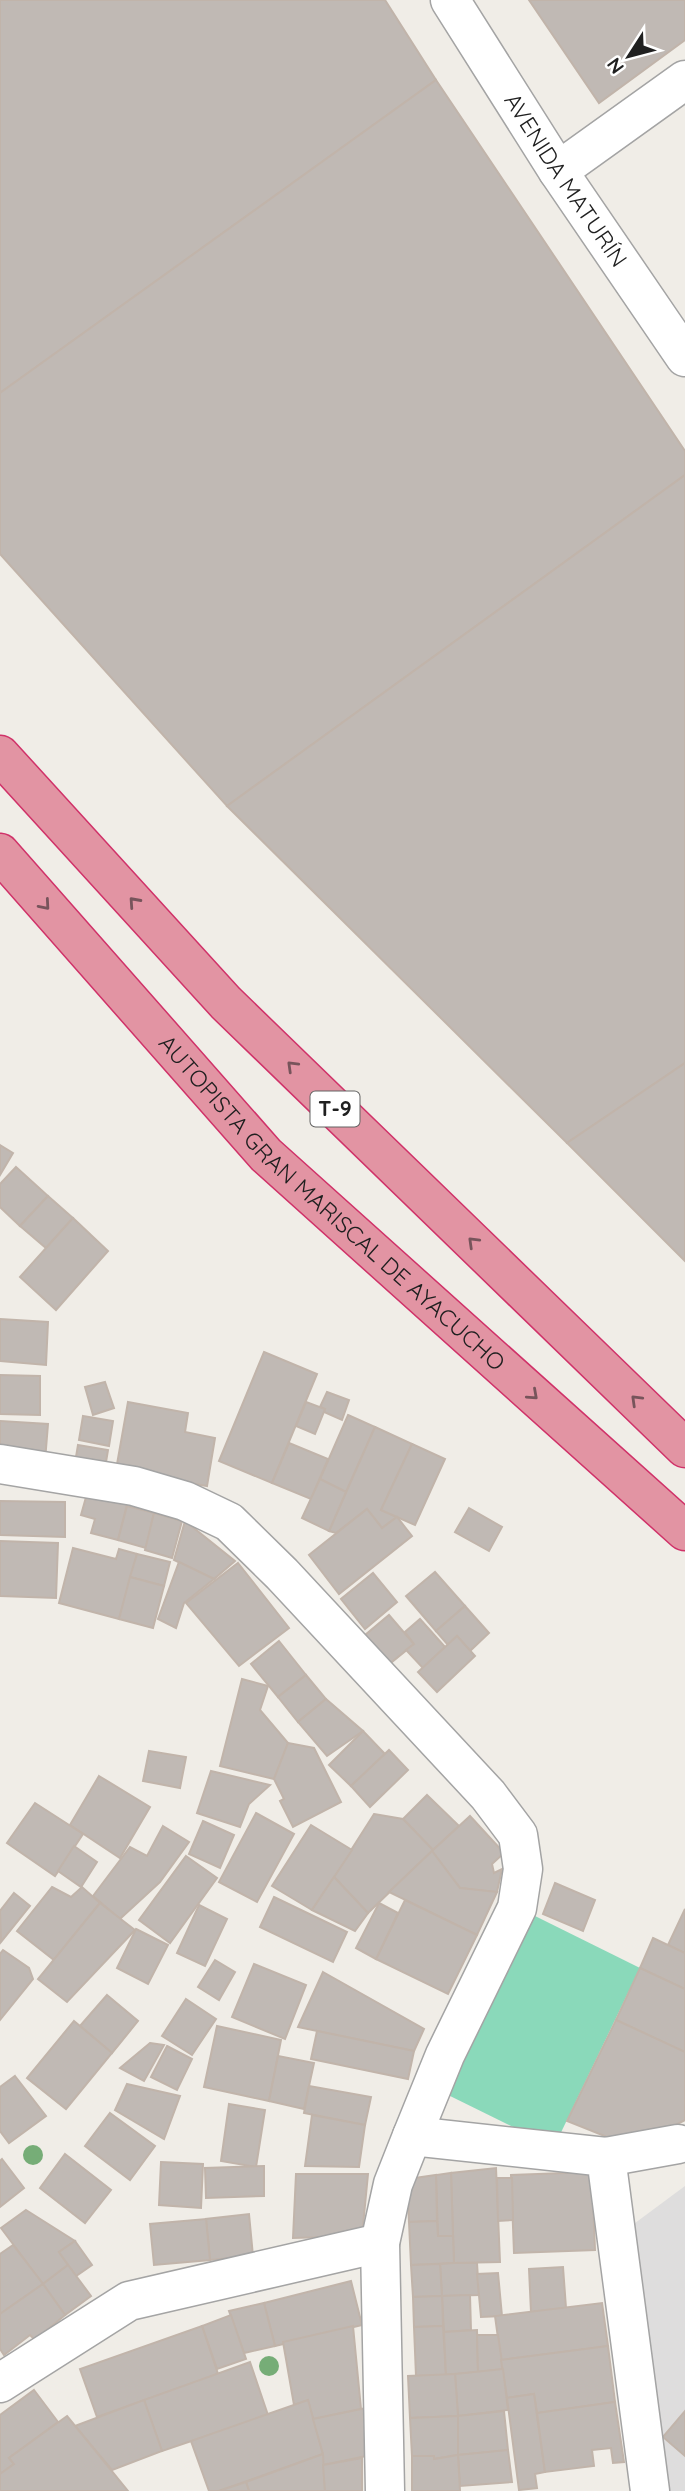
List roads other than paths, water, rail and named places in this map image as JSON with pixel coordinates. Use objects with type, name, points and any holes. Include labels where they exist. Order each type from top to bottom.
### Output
[{"type":"highway","name":"T-9","points":[[0,755],[226,1003],[685,1447]]},
{"type":"highway","name":"AUTOPISTA GRAN MARISCAL DE AYACUCHO","points":[[0,853],[266,1155],[685,1531]]},
{"type":"street","name":"AVENIDA MATURÍN","points":[[450,0],[558,171],[685,356]]},
{"type":"street","points":[[558,171],[685,80]]},
{"type":"street","points":[[0,1464],[134,1486],[185,1501],[229,1522],[275,1566],[488,1795],[519,1835],[523,1869],[517,1908],[445,2056],[412,2136],[393,2183],[380,2243],[386,2491]]},
{"type":"street","points":[[412,2136],[606,2157],[678,2144]]},
{"type":"street","points":[[606,2157],[650,2491]]},
{"type":"street","points":[[0,2383],[129,2301],[380,2243]]}]
